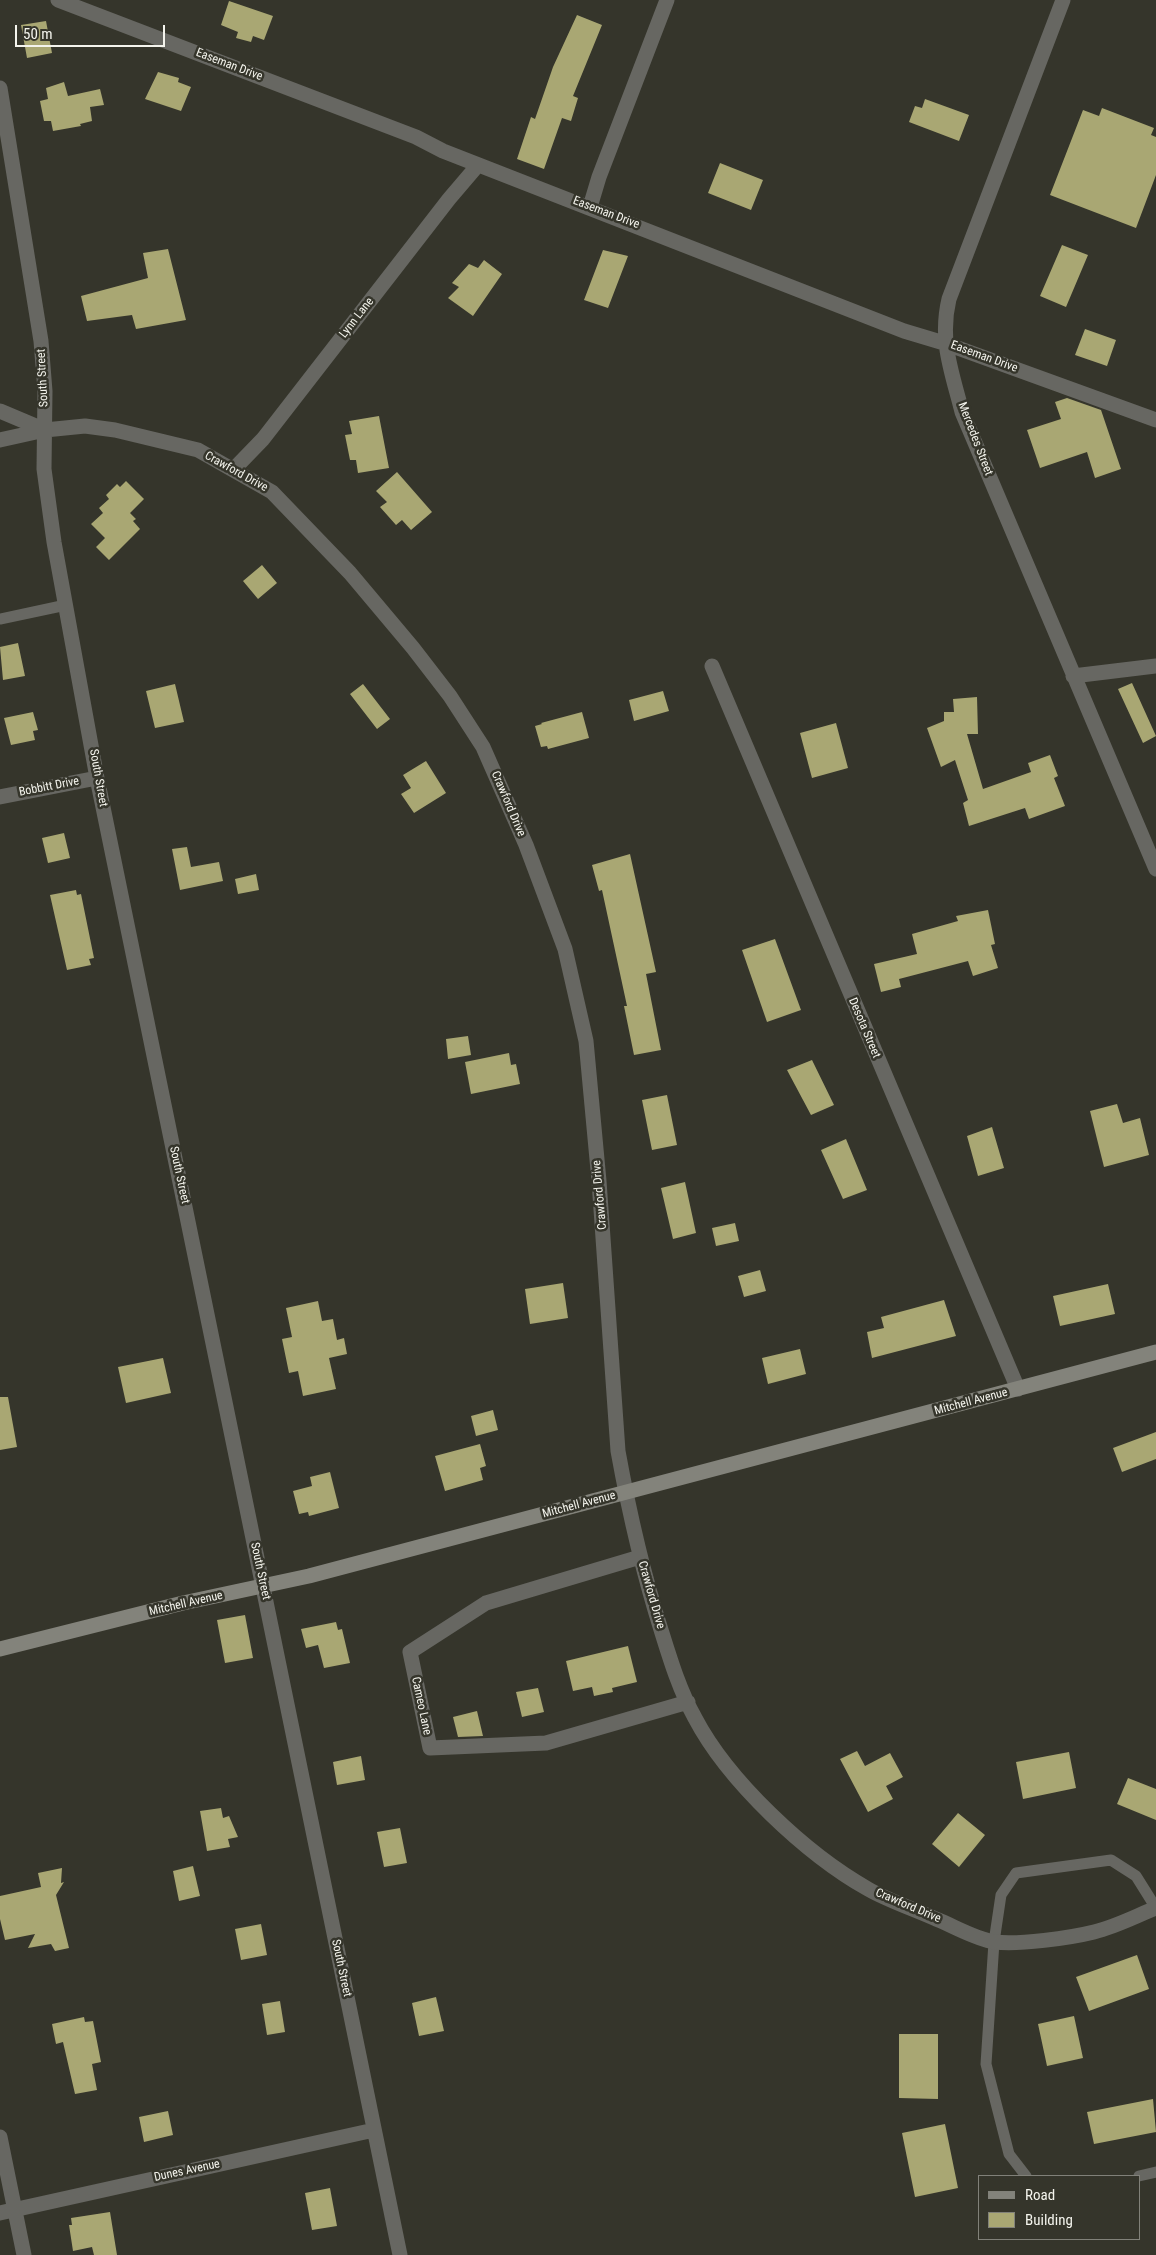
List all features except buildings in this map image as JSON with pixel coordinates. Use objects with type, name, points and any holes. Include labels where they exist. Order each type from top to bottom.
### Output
[{"type":"street","name":"Easeman Drive","points":[[58,0],[416,137],[443,151],[478,165],[590,207],[904,331],[944,342],[1156,420]]},
{"type":"street","points":[[590,207],[599,177],[667,0]]},
{"type":"street","name":"Mercedes Street","points":[[1063,0],[952,290],[945,316],[944,342],[962,412],[1073,676],[1153,853],[1156,869]]},
{"type":"street","name":"South Street","points":[[0,88],[41,341],[45,391],[44,469],[54,542],[97,778],[400,2255]]},
{"type":"street","name":"Lynn Lane","points":[[234,469],[263,439],[449,199],[478,165]]},
{"type":"street","points":[[0,411],[45,430]]},
{"type":"street","name":"Crawford Drive","points":[[0,440],[45,430],[85,426],[115,430],[198,450],[272,492],[350,573],[413,648],[450,696],[483,747],[526,845],[565,949],[586,1041],[599,1181],[618,1451],[640,1557],[676,1677],[712,1747],[736,1778],[771,1814],[824,1860],[868,1890],[994,1942],[1031,1940],[1094,1932],[1156,1908]]},
{"type":"street","name":"Desota Street","points":[[712,666],[1018,1389]]},
{"type":"street","points":[[1073,676],[1156,666]]},
{"type":"street","name":"Bobbitt Drive","points":[[0,797],[97,778]]},
{"type":"street","name":"Mitchell Avenue","points":[[0,1649],[184,1603],[264,1587],[1156,1352]]},
{"type":"street","name":"Cameo Lane","points":[[640,1557],[486,1604],[410,1652],[430,1748],[546,1743],[688,1702]]},
{"type":"street","name":"Dunes Avenue","points":[[7,2211],[374,2130]]},
{"type":"street","points":[[0,2137],[7,2211],[24,2255]]},
{"type":"lane","points":[[0,619],[66,604]]},
{"type":"lane","points":[[1025,2175],[1009,2154],[986,2064],[994,1942],[1001,1895],[1016,1873],[1111,1860],[1136,1876],[1156,1908]]},
{"type":"lane","points":[[1141,2176],[1156,2172]]}]
